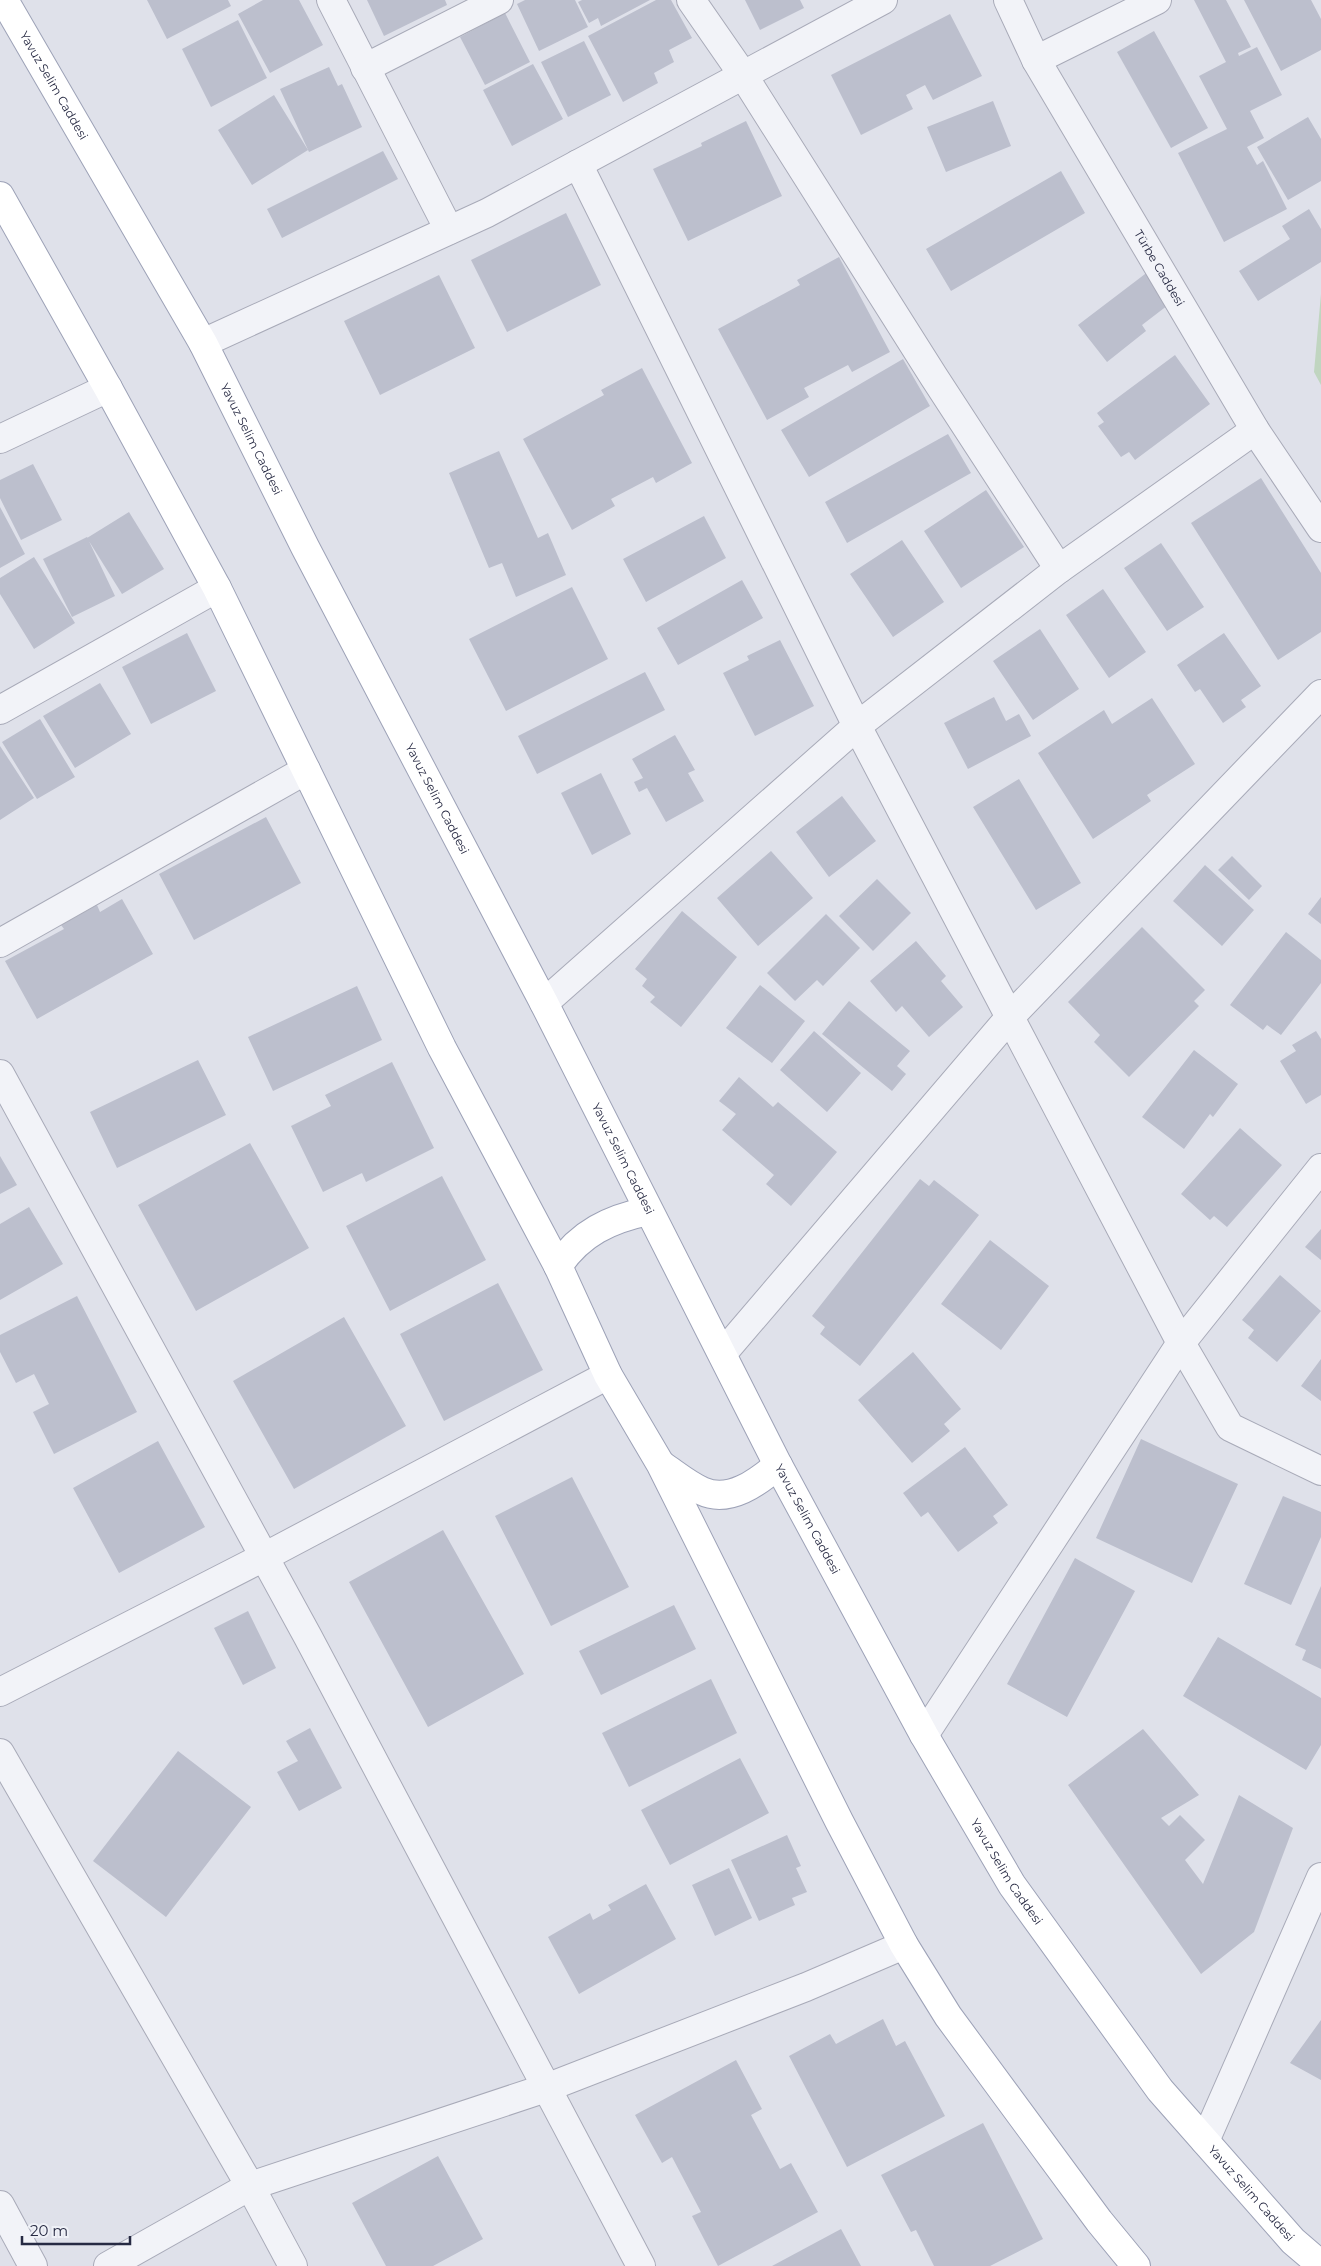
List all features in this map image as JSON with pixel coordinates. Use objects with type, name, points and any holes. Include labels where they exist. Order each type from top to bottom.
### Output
[{"type":"main road","name":"Yavuz Selim Caddesi","points":[[4,0],[203,343],[305,547],[544,1003],[778,1465],[924,1735],[1012,1885],[1160,2090],[1293,2241],[1321,2265]]},
{"type":"main road","points":[[0,196],[217,588],[442,1048],[558,1266],[608,1375],[661,1465],[839,1821],[904,1944],[948,2016],[1099,2222],[1136,2266]]},
{"type":"main road","points":[[558,1266],[568,1252],[589,1232],[612,1220],[648,1211]]},
{"type":"main road","points":[[661,1465],[702,1492],[718,1495],[734,1492],[758,1482],[778,1465]]},
{"type":"street","points":[[330,0],[449,230]]},
{"type":"street","points":[[366,68],[499,0]]},
{"type":"street","points":[[691,0],[743,75],[934,377],[1060,569]]},
{"type":"street","points":[[203,343],[486,213],[883,0]]},
{"type":"street","name":"Türbe Caddesi","points":[[1008,0],[1036,60],[1255,430],[1321,528]]},
{"type":"street","points":[[1036,60],[1158,0]]},
{"type":"street","points":[[578,164],[857,726],[1181,1343],[1230,1427],[1321,1471]]},
{"type":"street","points":[[0,439],[108,388]]},
{"type":"street","points":[[544,1003],[857,726],[1060,569],[1255,430]]},
{"type":"street","points":[[0,710],[217,588]]},
{"type":"street","points":[[722,1353],[1010,1016],[1321,694]]},
{"type":"street","points":[[0,943],[306,770]]},
{"type":"street","points":[[0,1074],[264,1557],[641,2266]]},
{"type":"street","points":[[924,1735],[1181,1343],[1321,1168]]},
{"type":"street","points":[[0,1692],[264,1557],[608,1375]]},
{"type":"street","points":[[0,1753],[250,2186],[293,2266]]},
{"type":"street","points":[[1205,2141],[1321,1877]]},
{"type":"street","points":[[108,2266],[250,2186],[546,2088],[806,1988],[904,1944]]},
{"type":"street","points":[[0,2205],[33,2266]]},
{"type":"green space","points":[[1321,294],[1321,385],[1314,372]]},
{"type":"building","points":[[147,0],[228,0],[231,6],[167,39]]},
{"type":"building","points":[[263,0],[299,0],[323,45],[270,73],[238,14]]},
{"type":"building","points":[[367,0],[445,0],[447,5],[384,36]]},
{"type":"building","points":[[525,0],[575,0],[588,27],[539,51],[517,4]]},
{"type":"building","points":[[582,0],[650,0],[601,26],[598,18],[589,23],[578,2]]},
{"type":"building","points":[[656,0],[671,0],[692,38],[669,50],[674,62],[654,73],[658,83],[623,102],[588,36]]},
{"type":"building","points":[[745,0],[800,0],[804,8],[760,30]]},
{"type":"building","points":[[1194,0],[1226,0],[1251,47],[1238,53],[1239,56],[1257,47],[1282,95],[1250,111],[1264,138],[1247,147],[1257,165],[1263,161],[1287,209],[1224,242],[1178,153],[1227,129],[1199,76],[1226,62]]},
{"type":"building","points":[[1244,0],[1311,0],[1321,19],[1321,50],[1281,71]]},
{"type":"building","points":[[505,13],[530,62],[485,85],[460,37]]},
{"type":"building","points":[[950,14],[982,76],[933,100],[925,85],[906,95],[913,109],[861,135],[831,75]]},
{"type":"building","points":[[238,20],[267,78],[211,107],[182,49]]},
{"type":"building","points":[[1154,31],[1208,128],[1171,148],[1117,52]]},
{"type":"building","points":[[584,41],[611,95],[568,117],[541,62]]},
{"type":"building","points":[[533,64],[563,119],[512,146],[483,90]]},
{"type":"building","points":[[329,67],[338,86],[342,84],[362,127],[309,152],[280,89]]},
{"type":"building","points":[[274,95],[308,150],[252,185],[218,130]]},
{"type":"building","points":[[993,101],[1011,146],[946,172],[927,127]]},
{"type":"building","points":[[1308,117],[1321,139],[1321,181],[1288,200],[1257,147]]},
{"type":"building","points":[[746,121],[782,196],[688,241],[653,169],[702,146],[701,143]]},
{"type":"building","points":[[383,151],[398,179],[282,238],[267,209]]},
{"type":"building","points":[[1061,171],[1085,213],[951,291],[926,249]]},
{"type":"building","points":[[1309,209],[1321,229],[1321,262],[1258,301],[1239,271],[1290,239],[1282,226]]},
{"type":"building","points":[[566,213],[601,285],[507,332],[471,260]]},
{"type":"building","points":[[839,257],[890,352],[852,372],[848,365],[804,388],[809,397],[767,420],[718,329],[800,285],[797,280]]},
{"type":"building","points":[[1149,271],[1172,302],[1142,325],[1146,331],[1107,362],[1078,325]]},
{"type":"building","points":[[439,275],[475,348],[380,395],[344,321]]},
{"type":"building","points":[[1175,355],[1210,404],[1135,460],[1129,452],[1121,457],[1098,426],[1104,422],[1097,413]]},
{"type":"building","points":[[903,359],[930,406],[809,477],[781,430]]},
{"type":"building","points":[[642,368],[692,463],[656,483],[653,477],[611,499],[615,506],[572,530],[523,439],[604,395],[601,390]]},
{"type":"building","points":[[948,434],[971,473],[847,543],[825,502]]},
{"type":"building","points":[[499,451],[538,538],[548,533],[566,575],[516,597],[502,563],[489,568],[449,473]]},
{"type":"building","points":[[33,464],[62,520],[21,540],[0,498],[0,480]]},
{"type":"building","points":[[1261,478],[1321,573],[1321,632],[1278,660],[1191,523]]},
{"type":"building","points":[[986,490],[1024,547],[961,588],[924,531]]},
{"type":"building","points":[[0,507],[25,554],[0,568]]},
{"type":"building","points":[[129,512],[164,569],[122,594],[87,538]]},
{"type":"building","points":[[704,516],[726,558],[646,602],[623,559]]},
{"type":"building","points":[[87,537],[115,596],[72,617],[43,559]]},
{"type":"building","points":[[902,540],[944,602],[893,637],[850,574]]},
{"type":"building","points":[[1161,543],[1204,607],[1167,631],[1124,568]]},
{"type":"building","points":[[34,557],[75,623],[34,649],[0,594],[0,578]]},
{"type":"building","points":[[742,580],[763,618],[678,665],[657,628]]},
{"type":"building","points":[[572,587],[608,659],[506,711],[469,639]]},
{"type":"building","points":[[1103,589],[1146,652],[1109,678],[1066,615]]},
{"type":"building","points":[[1040,629],[1079,689],[1033,720],[993,661]]},
{"type":"building","points":[[187,633],[216,691],[151,724],[122,667]]},
{"type":"building","points":[[1224,633],[1261,686],[1241,700],[1246,707],[1223,723],[1200,689],[1195,692],[1177,665]]},
{"type":"building","points":[[780,640],[814,706],[755,736],[723,673],[749,660],[747,656]]},
{"type":"building","points":[[645,672],[665,710],[537,774],[518,736]]},
{"type":"building","points":[[100,683],[131,734],[75,768],[43,716]]},
{"type":"building","points":[[994,697],[1006,721],[1019,714],[1031,736],[968,769],[944,723]]},
{"type":"building","points":[[1152,698],[1195,764],[1147,795],[1151,801],[1093,839],[1038,753],[1104,710],[1112,724]]},
{"type":"building","points":[[40,719],[75,777],[37,799],[2,742]]},
{"type":"building","points":[[675,735],[695,770],[688,773],[704,801],[666,822],[647,788],[639,792],[634,782],[643,778],[632,759]]},
{"type":"building","points":[[0,746],[34,798],[0,820]]},
{"type":"building","points":[[601,773],[631,834],[592,855],[561,793]]},
{"type":"building","points":[[1019,779],[1081,883],[1036,910],[973,807]]},
{"type":"building","points":[[842,796],[876,841],[829,877],[796,832]]},
{"type":"building","points":[[266,817],[301,883],[194,940],[159,874]]},
{"type":"building","points":[[771,851],[813,898],[758,946],[717,898]]},
{"type":"building","points":[[1232,856],[1262,886],[1249,900],[1218,870]]},
{"type":"building","points":[[1205,865],[1254,910],[1222,946],[1173,901]]},
{"type":"building","points":[[877,879],[911,913],[873,951],[839,916]]},
{"type":"building","points":[[1321,897],[1321,924],[1308,914]]},
{"type":"building","points":[[122,899],[153,954],[37,1019],[5,961],[64,929],[61,925],[97,905],[100,912]]},
{"type":"building","points":[[682,911],[737,957],[681,1027],[650,1002],[655,997],[642,986],[647,979],[635,969]]},
{"type":"building","points":[[826,914],[860,948],[823,986],[817,980],[795,1001],[767,973]]},
{"type":"building","points":[[1142,927],[1205,990],[1194,1001],[1199,1006],[1129,1077],[1094,1042],[1100,1035],[1068,1002]]},
{"type":"building","points":[[1286,932],[1321,960],[1321,983],[1281,1035],[1267,1025],[1263,1030],[1230,1005]]},
{"type":"building","points":[[916,941],[946,976],[941,981],[963,1007],[929,1037],[902,1006],[896,1012],[870,981]]},
{"type":"building","points":[[760,985],[805,1021],[772,1063],[726,1028]]},
{"type":"building","points":[[357,986],[382,1040],[273,1091],[248,1037]]},
{"type":"building","points":[[849,1001],[910,1051],[897,1066],[906,1074],[892,1091],[822,1034]]},
{"type":"building","points":[[814,1031],[861,1073],[827,1112],[780,1070]]},
{"type":"building","points":[[1316,1031],[1321,1039],[1321,1095],[1306,1104],[1280,1061],[1296,1051],[1292,1045]]},
{"type":"building","points":[[1194,1050],[1238,1084],[1213,1117],[1210,1114],[1184,1149],[1142,1117]]},
{"type":"building","points":[[198,1060],[226,1115],[117,1168],[90,1112]]},
{"type":"building","points":[[392,1062],[434,1148],[366,1182],[362,1173],[323,1192],[291,1126],[331,1106],[325,1095]]},
{"type":"building","points":[[739,1077],[773,1107],[778,1102],[837,1152],[791,1206],[766,1184],[774,1175],[722,1130],[736,1114],[719,1101]]},
{"type":"building","points":[[1240,1128],[1282,1165],[1227,1227],[1214,1216],[1210,1220],[1181,1194]]},
{"type":"building","points":[[250,1143],[309,1248],[196,1311],[138,1205]]},
{"type":"building","points":[[0,1156],[17,1185],[0,1194]]},
{"type":"building","points":[[442,1176],[486,1260],[390,1311],[346,1226]]},
{"type":"building","points":[[920,1179],[929,1186],[934,1180],[979,1215],[860,1366],[820,1334],[825,1327],[812,1316]]},
{"type":"building","points":[[29,1207],[63,1264],[0,1300],[0,1224]]},
{"type":"building","points":[[1321,1229],[1321,1260],[1305,1247]]},
{"type":"building","points":[[990,1240],[1049,1286],[1001,1350],[941,1304]]},
{"type":"building","points":[[1280,1275],[1321,1311],[1277,1362],[1248,1338],[1254,1330],[1242,1320]]},
{"type":"building","points":[[498,1283],[543,1370],[444,1421],[400,1334]]},
{"type":"building","points":[[77,1296],[137,1412],[54,1454],[33,1412],[49,1404],[34,1374],[16,1383],[0,1352],[0,1335]]},
{"type":"building","points":[[344,1317],[406,1426],[294,1489],[233,1381]]},
{"type":"building","points":[[913,1352],[961,1409],[944,1424],[950,1431],[912,1463],[858,1400]]},
{"type":"building","points":[[1321,1359],[1321,1401],[1301,1386]]},
{"type":"building","points":[[1141,1439],[1238,1484],[1192,1583],[1096,1538]]},
{"type":"building","points":[[158,1441],[205,1527],[119,1573],[73,1488]]},
{"type":"building","points":[[965,1447],[1008,1505],[993,1516],[998,1523],[958,1552],[928,1512],[921,1517],[903,1493]]},
{"type":"building","points":[[572,1477],[629,1587],[551,1626],[495,1516]]},
{"type":"building","points":[[1283,1496],[1321,1512],[1321,1537],[1291,1605],[1244,1584]]},
{"type":"building","points":[[443,1530],[524,1674],[428,1727],[349,1582]]},
{"type":"building","points":[[1075,1558],[1135,1591],[1067,1717],[1007,1684]]},
{"type":"building","points":[[1321,1586],[1321,1669],[1302,1660],[1306,1650],[1295,1645]]},
{"type":"building","points":[[674,1605],[696,1649],[601,1695],[579,1651]]},
{"type":"building","points":[[248,1611],[276,1668],[243,1685],[214,1628]]},
{"type":"building","points":[[1218,1637],[1321,1698],[1321,1745],[1306,1770],[1183,1696]]},
{"type":"building","points":[[711,1679],[737,1733],[629,1787],[602,1733]]},
{"type":"building","points":[[310,1728],[342,1788],[299,1811],[277,1772],[298,1761],[286,1741]]},
{"type":"building","points":[[1143,1729],[1199,1795],[1161,1818],[1169,1826],[1180,1815],[1205,1840],[1185,1860],[1203,1884],[1239,1795],[1293,1828],[1254,1932],[1201,1974],[1068,1785]]},
{"type":"building","points":[[178,1751],[251,1807],[166,1917],[93,1861]]},
{"type":"building","points":[[740,1758],[769,1813],[670,1865],[641,1810]]},
{"type":"building","points":[[787,1835],[801,1866],[796,1868],[807,1892],[792,1898],[795,1905],[759,1921],[731,1860]]},
{"type":"building","points":[[729,1868],[752,1918],[715,1936],[692,1885]]},
{"type":"building","points":[[646,1884],[676,1939],[579,1994],[548,1937],[590,1913],[593,1920],[611,1910],[608,1905]]},
{"type":"building","points":[[883,2019],[896,2046],[905,2041],[945,2116],[847,2167],[789,2056],[830,2034],[836,2044]]},
{"type":"building","points":[[1321,2020],[1321,2080],[1290,2063]]},
{"type":"building","points":[[736,2060],[762,2109],[751,2115],[780,2169],[791,2163],[818,2212],[718,2266],[692,2216],[701,2212],[672,2157],[662,2163],[635,2115]]},
{"type":"building","points":[[983,2123],[1043,2239],[990,2266],[934,2266],[916,2230],[911,2232],[881,2175]]},
{"type":"building","points":[[438,2156],[483,2239],[433,2266],[386,2266],[352,2203]]},
{"type":"building","points":[[841,2229],[861,2266],[772,2266]]}]
